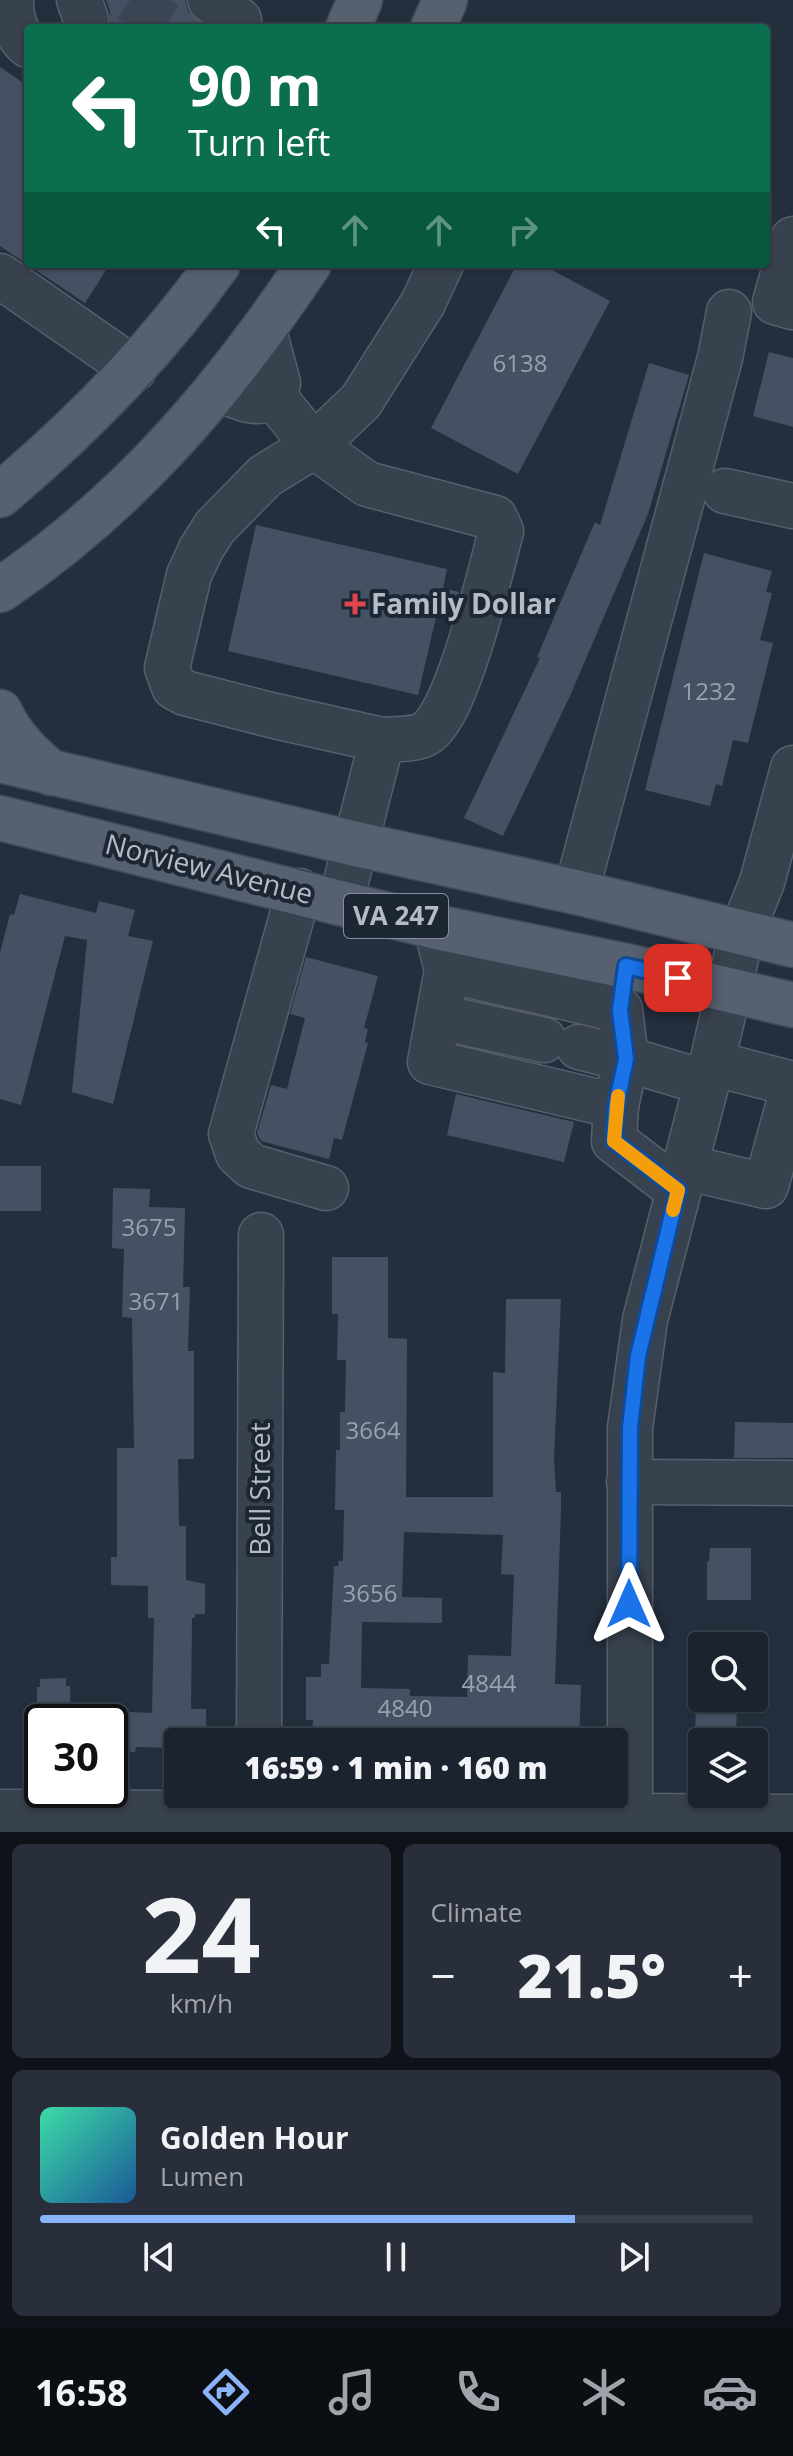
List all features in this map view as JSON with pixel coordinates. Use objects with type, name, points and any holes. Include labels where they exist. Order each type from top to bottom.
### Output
[{"type":"main road","points":[[350,24],[360,0]]},
{"type":"main road","points":[[435,24],[445,0]]},
{"type":"main road","points":[[0,495],[58,447],[134,369],[196,296],[215,268]]},
{"type":"main road","points":[[7,591],[94,518],[172,443],[264,331],[306,268]]},
{"type":"main road","points":[[0,712],[8,729],[25,751],[51,773]]},
{"type":"main road","name":"Norview Avenue","points":[[0,760],[793,945]]},
{"type":"main road","name":"Norview Avenue","points":[[0,818],[436,927],[626,966],[793,1005]]},
{"type":"street","points":[[11,0],[11,18],[24,42]]},
{"type":"street","points":[[210,0],[239,20],[240,24]]},
{"type":"street","points":[[0,52],[24,68]]},
{"type":"street","points":[[793,239],[775,302],[793,307]]},
{"type":"street","points":[[274,397],[314,446],[367,484],[495,518],[501,531],[470,645],[438,723],[424,735],[382,740],[185,693],[174,687],[167,668],[189,575],[215,527],[265,476],[314,446],[361,401],[423,303],[439,268]]},
{"type":"street","points":[[0,276],[134,369]]},
{"type":"street","points":[[576,892],[720,358],[729,312]]},
{"type":"street","points":[[264,331],[278,383],[274,397]]},
{"type":"street","points":[[219,389],[253,402],[274,397]]},
{"type":"street","points":[[725,491],[793,506]]},
{"type":"street","points":[[341,901],[382,740]]},
{"type":"street","points":[[630,1824],[629,1482],[630,1428],[638,1356],[742,932],[762,882],[793,768]]},
{"type":"street","points":[[299,891],[231,1134],[238,1154],[251,1166],[326,1188]]},
{"type":"street","points":[[436,927],[447,970],[430,1062],[616,1106]]},
{"type":"street","points":[[439,1017],[626,1059],[793,1086],[766,1186],[682,1179],[614,1141],[616,1106],[626,1059],[620,1010],[626,966]]},
{"type":"street","points":[[447,970],[620,1010]]},
{"type":"street","name":"Bell Street","points":[[259,1728],[261,1235]]},
{"type":"street","points":[[629,1482],[793,1483]]},
{"type":"street","points":[[0,1812],[258,1813],[630,1824],[793,1817]]},
{"type":"building","points":[[106,0],[185,0],[188,11],[203,24],[109,24],[110,11]]},
{"type":"building","points":[[0,67],[24,83],[24,262],[0,246]]},
{"type":"building","points":[[33,268],[107,268],[85,303]]},
{"type":"building","points":[[515,268],[548,268],[610,301],[518,474],[431,428]]},
{"type":"building","points":[[769,352],[793,358],[793,427],[753,416]]},
{"type":"building","points":[[649,363],[689,375],[648,514],[570,696],[503,836],[464,818],[540,658],[537,657],[595,522],[600,525]]},
{"type":"building","name":"Family Dollar","points":[[256,525],[447,569],[443,588],[459,592],[452,617],[437,613],[418,695],[228,651]]},
{"type":"building","points":[[704,553],[772,571],[766,592],[772,593],[760,640],[773,643],[748,743],[733,740],[722,786],[716,784],[710,806],[645,790]]},
{"type":"building","points":[[20,894],[96,913],[99,901],[135,910],[128,936],[153,941],[113,1104],[72,1092],[87,940],[65,936],[21,1105],[0,1099],[0,953],[10,914],[14,915]]},
{"type":"building","points":[[306,957],[378,976],[364,1028],[368,1029],[365,1042],[368,1043],[342,1140],[334,1138],[329,1159],[261,1141],[257,1133],[271,1085],[287,1089],[305,1018],[290,1014]]},
{"type":"building","points":[[456,1094],[574,1122],[564,1162],[447,1135]]},
{"type":"building","points":[[0,1166],[41,1166],[41,1211],[0,1211]]},
{"type":"building","points":[[113,1188],[150,1189],[149,1207],[185,1208],[183,1287],[190,1287],[188,1351],[194,1351],[194,1459],[178,1459],[179,1526],[186,1526],[186,1580],[205,1584],[205,1614],[195,1614],[192,1618],[191,1709],[206,1709],[206,1728],[164,1728],[164,1748],[136,1747],[135,1752],[128,1752],[128,1712],[152,1713],[154,1618],[148,1618],[148,1586],[111,1585],[111,1557],[117,1557],[117,1448],[134,1448],[132,1318],[122,1317],[124,1249],[112,1248]]},
{"type":"building","points":[[332,1257],[388,1257],[388,1338],[407,1339],[406,1497],[493,1497],[493,1372],[505,1373],[506,1299],[561,1299],[554,1460],[556,1492],[561,1492],[555,1684],[581,1685],[579,1728],[313,1728],[313,1720],[306,1720],[306,1677],[321,1677],[321,1664],[329,1664],[334,1566],[339,1566],[338,1561],[343,1561],[344,1510],[335,1510],[336,1450],[340,1450],[340,1412],[345,1412],[346,1360],[337,1360],[338,1314],[332,1314]],"holes":[[[404,1532],[503,1535],[501,1574],[514,1575],[511,1656],[468,1655],[467,1697],[410,1696],[410,1689],[361,1688],[362,1622],[442,1623],[442,1598],[402,1597]]]},
{"type":"building","points":[[735,1422],[793,1423],[793,1458],[734,1458]]},
{"type":"building","points":[[710,1548],[751,1548],[751,1600],[707,1600]]},
{"type":"building","points":[[66,1678],[66,1686],[70,1686],[70,1704],[37,1704],[40,1679]]},
{"type":"building","points":[[696,1712],[737,1712],[736,1728],[695,1728]]},
{"type":"tunnel","points":[[130,0],[167,24]]},
{"type":"slow traffic","points":[[618,1096],[614,1141],[678,1190],[673,1210]]},
{"type":"place","name":"Family Dollar","points":[[355,604]]},
{"type":"route","points":[[629,1604],[630,1428],[638,1356],[678,1190],[614,1141],[616,1106],[626,1059],[620,1010],[626,966],[678,978]]}]
